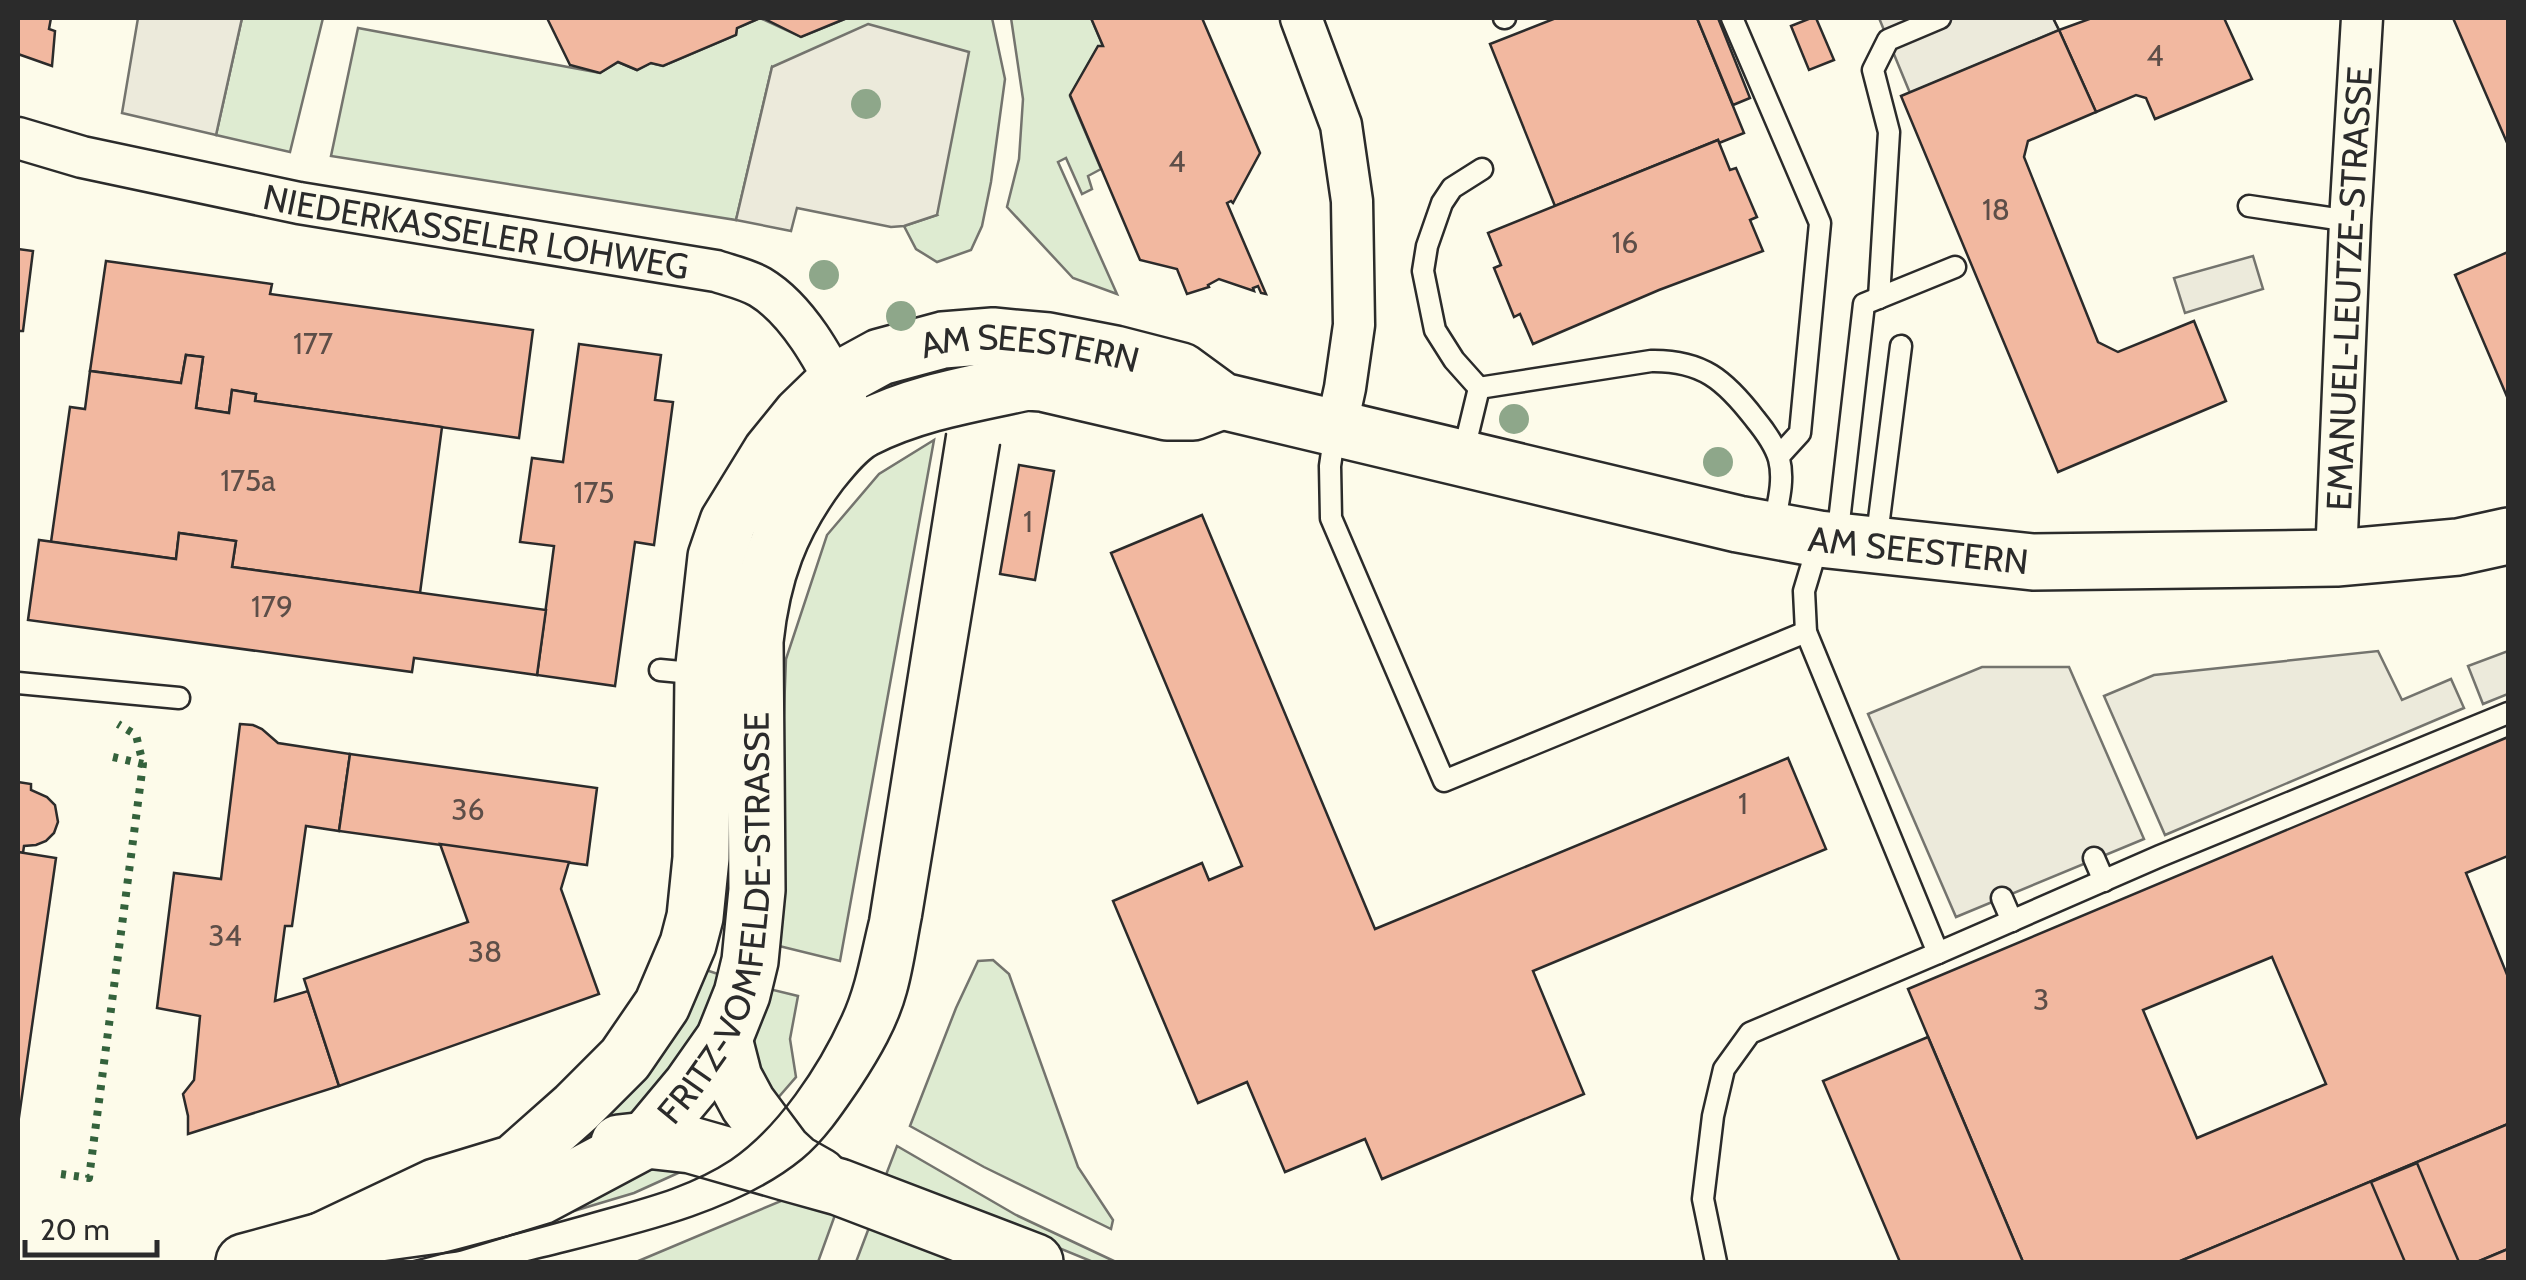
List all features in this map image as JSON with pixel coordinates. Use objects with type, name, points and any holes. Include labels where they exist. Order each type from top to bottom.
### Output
[{"type":"street","points":[[1302,18],[1340,125],[1352,202],[1354,326],[1336,429]]},
{"type":"street","name":"EMANUEL-LEUTZE-STRASSE","points":[[2336,558],[2362,18]]},
{"type":"street","name":"NIEDERKASSELER LOHWEG","points":[[18,138],[98,161],[298,203],[730,275],[764,290],[819,350],[861,430]]},
{"type":"street","name":"AM SEESTERN","points":[[836,382],[880,356],[943,340],[993,336],[1048,341],[1181,371],[1222,401],[1462,458],[1826,539],[2033,562],[2336,558],[2458,547],[2508,536]]},
{"type":"street","name":"FRITZ-VOMFELDE-STRASSE","points":[[321,1241],[435,1187],[514,1163],[625,1059],[662,1005],[688,944],[695,916],[715,676],[714,571],[728,522],[771,452],[802,414],[836,382]]},
{"type":"street","name":"AM SEESTERN","points":[[861,430],[932,402],[1026,382],[1167,412],[1194,412],[1222,401]]},
{"type":"street","name":"FRITZ-VOMFELDE-STRASSE","points":[[715,676],[755,642],[759,604],[775,547],[804,493],[830,458],[861,430]]},
{"type":"street","name":"FRITZ-VOMFELDE-STRASSE","points":[[244,1262],[321,1241],[452,1223],[541,1196],[646,1140],[692,1086],[724,1038],[742,994],[750,962],[756,890],[715,676]]},
{"type":"street","points":[[724,1038],[740,1091],[783,1151],[796,1163],[839,1187]]},
{"type":"street","points":[[514,1163],[579,1148],[646,1140],[691,1145],[839,1187],[1035,1262]]},
{"type":"lane","points":[[1732,18],[1820,223],[1800,433],[1779,456]]},
{"type":"lane","points":[[1879,298],[1890,132],[1872,70],[1888,40],[1940,18]]},
{"type":"lane","points":[[1479,388],[1435,330],[1423,272],[1427,246],[1442,204],[1452,188],[1482,169]]},
{"type":"lane","points":[[2248,206],[2350,221]]},
{"type":"lane","points":[[1826,539],[1864,304],[1955,267]]},
{"type":"lane","points":[[1901,346],[1804,591],[1806,632],[1938,953]]},
{"type":"lane","points":[[1479,388],[1651,361],[1674,360],[1696,366],[1735,393],[1763,428],[1779,456],[1782,480],[1826,539]]},
{"type":"lane","points":[[1462,458],[1479,388]]},
{"type":"lane","points":[[1336,429],[1330,466],[1331,518],[1444,781],[1806,632]]},
{"type":"lane","points":[[18,683],[178,698]]},
{"type":"lane","points":[[1716,1262],[1703,1199],[1713,1116],[1724,1069],[1750,1033],[2104,881],[2208,827],[2508,713]]},
{"type":"lane","points":[[2094,858],[2104,881]]},
{"type":"lane","points":[[2002,898],[2012,921]]},
{"type":"green space","points":[[242,18],[323,18],[290,152],[216,135]]},
{"type":"green space","points":[[760,18],[801,37],[847,18],[992,18],[1005,79],[991,182],[982,226],[971,250],[937,262],[916,249],[904,226],[937,215],[772,67],[736,220],[331,156],[358,28],[600,73],[618,62],[637,70],[651,63],[663,66],[736,35],[737,28]]},
{"type":"green space","points":[[1011,18],[1091,18],[1103,46],[1098,47],[1070,96],[1101,169],[1088,176],[1092,189],[1082,194],[1066,158],[1058,162],[1117,294],[1073,278],[1007,207],[1019,159],[1023,99]]},
{"type":"green space","points":[[934,440],[840,961],[775,945],[786,659],[827,535],[879,474]]},
{"type":"green space","points":[[993,960],[1009,974],[1078,1167],[1113,1220],[1111,1229],[910,1126],[978,961]]},
{"type":"green space","points":[[694,966],[730,978],[718,1010],[636,1126],[584,1132]]},
{"type":"green space","points":[[761,987],[798,996],[790,1039],[796,1077],[770,1107],[751,1065],[752,1018]]},
{"type":"green space","points":[[897,1146],[1016,1215],[1116,1262],[1093,1262],[884,1180]]},
{"type":"green space","points":[[637,1157],[709,1159],[634,1193],[537,1222]]},
{"type":"green space","points":[[788,1198],[835,1215],[818,1262],[636,1262]]},
{"type":"green space","points":[[870,1225],[959,1262],[856,1262]]},
{"type":"shaded area","points":[[138,18],[242,18],[216,135],[122,113]]},
{"type":"shaded area","points":[[1879,18],[2053,18],[2059,30],[1910,93]]},
{"type":"shaded area","points":[[868,24],[969,52],[937,215],[891,227],[797,208],[791,231],[736,220],[772,67]]},
{"type":"shaded area","points":[[2253,256],[2263,289],[2185,313],[2174,278]]},
{"type":"shaded area","points":[[2378,651],[2402,700],[2451,679],[2464,708],[2165,835],[2104,696],[2154,675]]},
{"type":"shaded area","points":[[2508,651],[2508,694],[2483,704],[2468,666]]},
{"type":"shaded area","points":[[1982,667],[2069,667],[2144,839],[1956,917],[1868,714]]},
{"type":"building","points":[[18,18],[51,18],[49,29],[55,31],[52,66],[18,54]]},
{"type":"building","points":[[547,18],[760,18],[737,28],[736,35],[663,66],[651,63],[637,70],[618,62],[600,73],[570,65]]},
{"type":"building","points":[[763,18],[847,18],[801,37]]},
{"type":"building","points":[[1091,18],[1202,18],[1260,153],[1233,203],[1227,203],[1266,294],[1258,286],[1254,291],[1219,279],[1187,294],[1177,269],[1140,260],[1070,95],[1098,46],[1103,46]]},
{"type":"building","points":[[1556,18],[1697,18],[1744,133],[1555,206],[1490,44]]},
{"type":"building","points":[[1697,18],[1718,18],[1750,98],[1733,105]]},
{"type":"building","points":[[1816,18],[1834,60],[1809,70],[1791,26]]},
{"type":"building","points":[[2092,18],[2224,18],[2252,79],[2155,119],[2146,98],[2136,95],[2096,112],[2059,30]]},
{"type":"building","points":[[2453,18],[2508,18],[2508,145]]},
{"type":"building","points":[[2059,30],[2096,112],[2028,141],[2024,157],[2098,342],[2118,352],[2194,321],[2226,401],[2058,472],[1901,96]]},
{"type":"building","points":[[1718,140],[1730,170],[1736,168],[1757,217],[1750,220],[1763,251],[1533,344],[1520,314],[1514,317],[1494,268],[1501,265],[1488,233]]},
{"type":"building","points":[[18,249],[33,251],[23,331],[18,331]]},
{"type":"building","points":[[2508,252],[2508,399],[2455,275]]},
{"type":"building","points":[[106,261],[272,284],[270,294],[533,330],[519,438],[255,401],[256,394],[232,390],[229,413],[196,408],[203,357],[186,355],[181,383],[90,371]]},
{"type":"building","points":[[579,344],[661,355],[655,400],[673,402],[654,545],[635,542],[615,686],[537,675],[554,546],[520,542],[532,458],[563,462]]},
{"type":"building","points":[[186,355],[203,357],[196,408],[229,413],[232,390],[256,394],[255,401],[442,427],[420,593],[232,567],[236,541],[179,533],[176,559],[51,542],[70,407],[85,409],[90,371],[181,383]]},
{"type":"building","points":[[1019,465],[1054,471],[1035,580],[1000,574]]},
{"type":"building","points":[[1202,515],[1375,929],[1788,758],[1826,849],[1533,971],[1584,1094],[1382,1179],[1365,1139],[1285,1172],[1247,1082],[1198,1103],[1113,901],[1202,863],[1209,880],[1242,866],[1111,553]]},
{"type":"building","points":[[179,533],[236,541],[232,567],[546,610],[537,675],[414,658],[412,672],[28,620],[39,540],[176,559]]},
{"type":"building","points":[[240,724],[262,729],[278,743],[350,754],[339,831],[306,826],[292,926],[285,926],[275,1001],[308,991],[339,1086],[188,1134],[183,1094],[194,1080],[200,1016],[157,1008],[174,873],[221,879]]},
{"type":"building","points":[[2508,737],[2508,856],[2466,873],[2508,977],[2508,1124],[2178,1262],[2023,1262],[1908,989]],"holes":[[[2272,957],[2326,1084],[2197,1138],[2143,1010]]]},
{"type":"building","points":[[350,754],[597,788],[587,865],[339,831]]},
{"type":"building","points":[[18,782],[31,784],[31,790],[55,805],[58,822],[46,841],[24,846],[23,853],[18,852]]},
{"type":"building","points":[[440,844],[569,862],[561,889],[599,994],[339,1086],[304,979],[468,922]]},
{"type":"building","points":[[18,852],[56,858],[18,1124]]},
{"type":"building","points":[[1928,1037],[2023,1262],[1900,1262],[1823,1081]]},
{"type":"building","points":[[2508,1124],[2508,1249],[2477,1262],[2178,1262]]},
{"type":"building","points":[[2417,1163],[2459,1262],[2405,1262],[2371,1182]]},
{"type":"building","points":[[2508,1249],[2508,1262],[2477,1262]]},
{"type":"tram line","points":[[410,1262],[639,1200],[696,1179],[748,1147],[781,1114],[809,1075],[847,1004],[869,919],[946,434]]},
{"type":"tram line","points":[[525,1262],[670,1224],[741,1197],[773,1179],[802,1159],[826,1135],[881,1054],[903,1006],[914,965],[1000,445]]},
{"type":"hedge","points":[[61,1174],[89,1178],[143,764],[136,735],[118,724]]},
{"type":"hedge","points":[[113,757],[143,764]]},
{"type":"fence","points":[[2053,18],[2059,30]]}]
